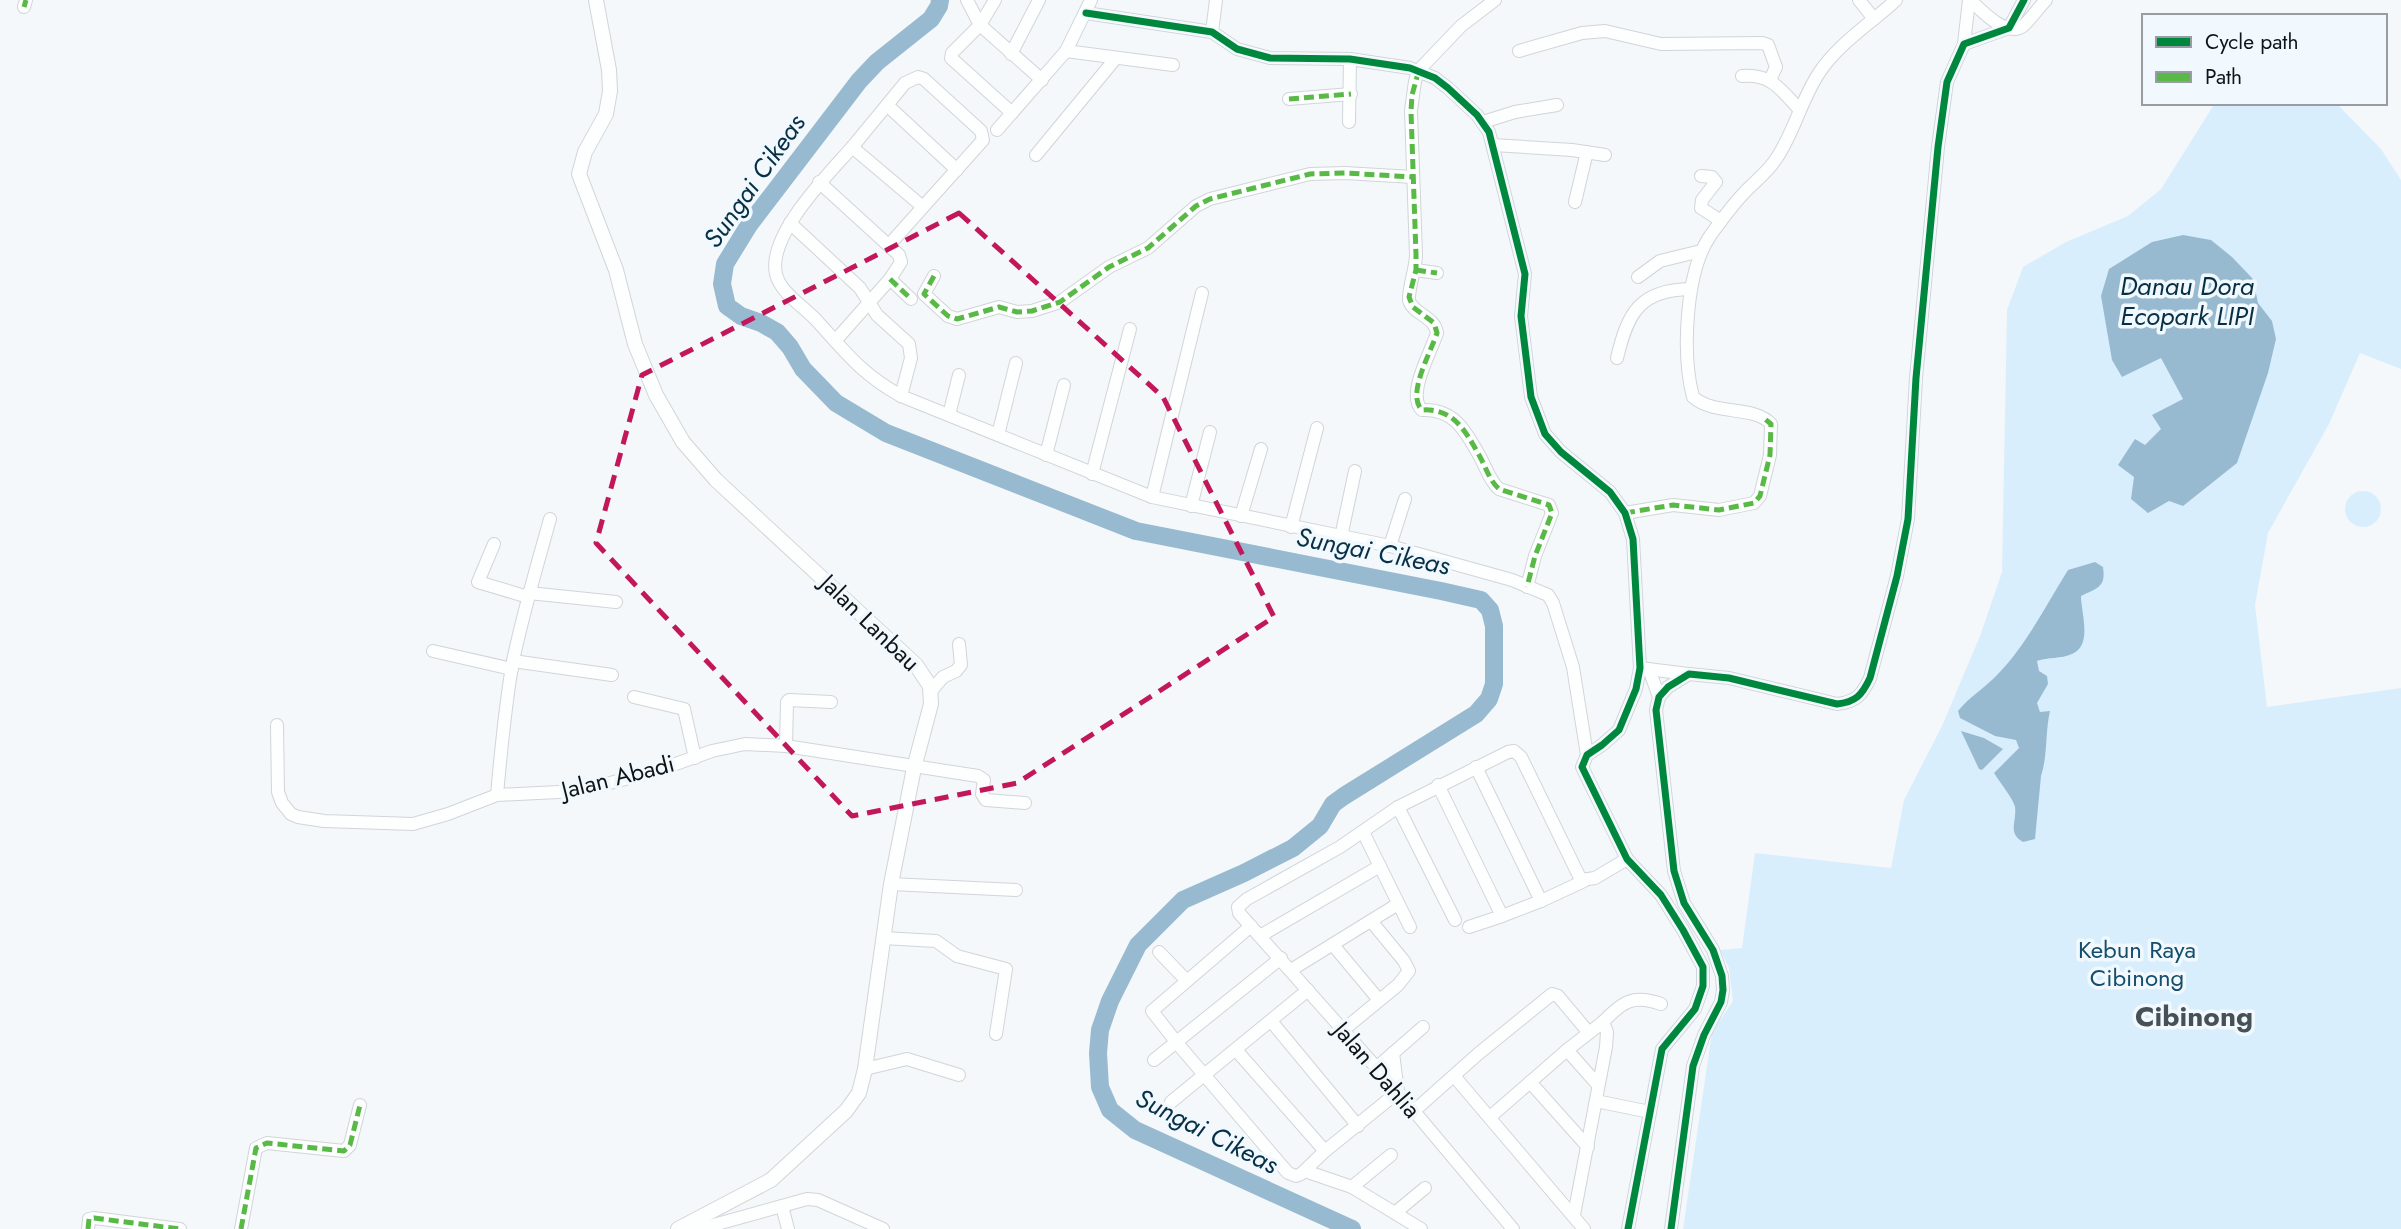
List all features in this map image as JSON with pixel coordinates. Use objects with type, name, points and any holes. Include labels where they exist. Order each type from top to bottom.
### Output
[{"type":"street","name":"Jalan Lanbau","points":[[596,0],[607,57],[610,91],[606,114],[585,152],[579,174],[616,270],[635,344],[656,395],[683,442],[716,480],[916,666],[928,681],[931,691],[929,712],[914,768],[891,884],[865,1069],[859,1093],[846,1111],[771,1180],[678,1229]]},
{"type":"street","points":[[967,0],[981,25],[1010,54],[1042,80]]},
{"type":"street","points":[[995,0],[981,25],[952,53],[951,58],[1012,113]]},
{"type":"street","points":[[1010,54],[1039,0]]},
{"type":"street","points":[[997,130],[1066,51],[1091,0]]},
{"type":"street","points":[[1212,32],[1216,0]]},
{"type":"street","points":[[1495,0],[1461,26],[1419,71],[1412,96],[1416,270],[1409,297],[1410,303],[1434,323],[1437,333],[1415,391],[1417,404],[1422,410],[1443,411],[1456,421],[1479,455],[1493,484],[1499,489],[1549,505],[1552,513],[1535,556],[1527,587]]},
{"type":"street","points":[[1859,0],[1874,19]]},
{"type":"street","points":[[1625,513],[1673,505],[1719,510],[1754,503],[1760,496],[1771,443],[1771,424],[1752,414],[1708,407],[1693,397],[1688,332],[1690,289],[1701,250],[1744,193],[1775,162],[1799,109],[1828,60],[1896,0]]},
{"type":"street","points":[[1970,0],[1997,23],[2010,28]]},
{"type":"street","points":[[1644,668],[1729,678],[1837,704],[1860,696],[1870,678],[1897,576],[1908,519],[1916,378],[1938,148],[1947,82],[1964,44],[1970,0]]},
{"type":"street","points":[[2010,28],[2024,0]]},
{"type":"street","points":[[1964,44],[2010,28],[2022,27],[2046,0]]},
{"type":"street","points":[[1086,13],[1212,32],[1237,49],[1270,58],[1350,59],[1398,65],[1419,71],[1448,88],[1483,122],[1493,145],[1525,274],[1521,316],[1531,397],[1545,434],[1553,444],[1610,492],[1625,513],[1633,538],[1636,603],[1644,668],[1660,697]]},
{"type":"street","points":[[1519,51],[1582,33],[1605,31],[1661,44],[1762,43],[1768,46],[1776,67],[1770,80]]},
{"type":"street","points":[[1066,51],[1173,65]]},
{"type":"street","points":[[1036,155],[1116,58]]},
{"type":"street","points":[[1349,122],[1350,59]]},
{"type":"street","points":[[1742,76],[1760,76],[1770,80],[1799,109]]},
{"type":"street","points":[[889,246],[983,140],[981,131],[924,79],[918,77],[905,83],[819,182],[790,223],[777,257],[776,277],[781,286],[861,370],[877,383],[901,396],[1152,497],[1390,546],[1489,572],[1548,595],[1573,667],[1587,755]]},
{"type":"street","points":[[1289,99],[1350,94]]},
{"type":"street","points":[[887,104],[957,170]]},
{"type":"street","points":[[1483,122],[1515,112],[1557,105]]},
{"type":"street","points":[[1493,145],[1605,155]]},
{"type":"street","points":[[852,147],[923,207]]},
{"type":"street","points":[[1575,202],[1587,152]]},
{"type":"street","points":[[934,276],[923,293],[948,316],[957,319],[999,307],[1017,312],[1032,311],[1069,297],[1109,267],[1148,248],[1196,206],[1210,199],[1310,174],[1413,177]]},
{"type":"street","points":[[1701,176],[1713,177],[1716,182],[1702,200],[1701,208],[1721,221]]},
{"type":"street","points":[[819,182],[899,255],[901,262],[890,279],[835,341]]},
{"type":"street","points":[[790,223],[860,288],[877,315],[909,344],[911,358],[901,396]]},
{"type":"street","points":[[1638,276],[1660,261],[1701,250]]},
{"type":"street","points":[[1416,270],[1437,273]]},
{"type":"street","points":[[890,279],[911,299]]},
{"type":"street","points":[[1617,358],[1628,323],[1645,300],[1660,292],[1690,289]]},
{"type":"street","points":[[1152,497],[1202,293]]},
{"type":"street","points":[[1092,474],[1130,329]]},
{"type":"street","points":[[998,435],[1016,363]]},
{"type":"street","points":[[949,415],[959,375]]},
{"type":"street","points":[[1046,455],[1064,385]]},
{"type":"street","points":[[1292,527],[1317,428]]},
{"type":"street","points":[[1191,506],[1210,432]]},
{"type":"street","points":[[1241,516],[1261,449]]},
{"type":"street","points":[[1341,537],[1355,471]]},
{"type":"street","points":[[1390,546],[1405,499]]},
{"type":"street","points":[[497,795],[504,719],[513,665],[528,595],[550,519]]},
{"type":"street","points":[[494,544],[478,582],[528,595],[616,601]]},
{"type":"street","points":[[931,691],[943,677],[959,668],[961,659],[958,644]]},
{"type":"street","points":[[433,651],[513,665],[612,675]]},
{"type":"street","points":[[1628,1229],[1662,1049],[1695,1009],[1703,986],[1703,967],[1683,930],[1661,895],[1627,859],[1584,774],[1582,763],[1587,755],[1619,730],[1644,668]]},
{"type":"street","points":[[1671,1229],[1693,1066],[1704,1035],[1721,1002],[1723,990],[1717,960],[1684,903],[1674,871],[1656,710],[1660,697],[1668,687],[1689,674]]},
{"type":"street","points":[[634,697],[684,709],[695,758]]},
{"type":"street","points":[[786,746],[789,700],[831,702]]},
{"type":"street","name":"Jalan Abadi","points":[[277,725],[278,792],[291,814],[324,821],[413,824],[497,795],[579,791],[656,771],[712,751],[745,744],[786,746],[978,776],[984,780],[982,794],[986,800],[1026,803]]},
{"type":"street","points":[[1410,927],[1363,832],[1398,807],[1438,785],[1514,751],[1518,752],[1580,877]]},
{"type":"street","points":[[1476,767],[1541,901]]},
{"type":"street","points":[[1438,785],[1502,916]]},
{"type":"street","points":[[1398,807],[1455,920]]},
{"type":"street","name":"Jalan Dahlia","points":[[1363,832],[1309,866],[1241,902],[1238,907],[1240,913],[1398,1092],[1513,1229]]},
{"type":"street","points":[[1469,927],[1541,901],[1580,877],[1595,878],[1627,859]]},
{"type":"street","points":[[1380,866],[1255,931],[1186,980],[1152,1011],[1288,1173],[1296,1176],[1398,1092],[1393,1053]]},
{"type":"street","points":[[891,884],[1016,890]]},
{"type":"street","points":[[1291,970],[1398,904]]},
{"type":"street","points":[[1342,1031],[1404,979],[1409,971],[1371,921]]},
{"type":"street","points":[[883,938],[936,941],[957,956],[1006,969],[996,1034]]},
{"type":"street","points":[[1334,945],[1379,1000]]},
{"type":"street","points":[[1159,952],[1186,980]]},
{"type":"street","points":[[1154,1060],[1280,958]]},
{"type":"street","points":[[1171,1102],[1308,990]]},
{"type":"street","points":[[1414,1111],[1552,994],[1558,996],[1589,1033]]},
{"type":"street","points":[[1490,1117],[1621,1005],[1638,998],[1661,1004]]},
{"type":"street","points":[[1271,1021],[1358,1126]]},
{"type":"street","points":[[1574,1215],[1606,1047],[1603,1022]]},
{"type":"street","points":[[1376,1068],[1423,1027]]},
{"type":"street","points":[[1236,1050],[1325,1152]]},
{"type":"street","points":[[1567,1050],[1598,1085]]},
{"type":"street","points":[[865,1069],[907,1059],[959,1075]]},
{"type":"street","points":[[1454,1076],[1584,1229]]},
{"type":"street","points":[[1530,1082],[1588,1147]]},
{"type":"street","points":[[1596,1101],[1650,1112]]},
{"type":"street","points":[[241,1229],[256,1148],[267,1143],[344,1151],[350,1145],[360,1105]]},
{"type":"street","points":[[1352,1187],[1391,1155]]},
{"type":"street","points":[[1305,1171],[1352,1187],[1421,1229]]},
{"type":"street","points":[[1396,1212],[1425,1188]]},
{"type":"street","points":[[699,1229],[797,1201],[818,1200],[883,1229]]},
{"type":"street","points":[[782,1206],[788,1229]]},
{"type":"street","points":[[88,1229],[91,1218],[180,1229]]},
{"type":"highlighted area","points":[[959,213],[1163,397],[1274,617],[1017,783],[852,816],[596,543],[642,375]]},
{"type":"green space","name":"Kebun Raya Cibinong","points":[[2214,105],[2338,105],[2381,149],[2401,180],[2401,369],[2360,353],[2329,424],[2268,533],[2255,605],[2267,707],[2401,688],[2401,1229],[1683,1229],[1712,1032],[1733,1001],[1729,968],[1720,950],[1742,948],[1755,853],[1891,868],[1904,800],[1942,726],[1980,636],[2002,572],[2007,310],[2023,267],[2066,242],[2128,216],[2161,189]]},
{"type":"green space","points":[[2363,491],[2376,496],[2381,509],[2376,522],[2363,527],[2350,522],[2345,509],[2350,496]]},
{"type":"water","name":"Danau Dora Ecopark LIPI","points":[[2183,235],[2211,240],[2253,279],[2258,303],[2272,321],[2276,339],[2268,373],[2237,463],[2183,506],[2169,501],[2148,513],[2131,499],[2134,477],[2118,465],[2135,439],[2145,445],[2161,429],[2152,415],[2183,399],[2161,358],[2122,377],[2112,360],[2101,296],[2109,269],[2152,242]]},
{"type":"water","points":[[2095,562],[2103,567],[2103,579],[2096,589],[2081,596],[2084,628],[2082,644],[2072,654],[2037,661],[2039,671],[2047,676],[2048,684],[2037,703],[2040,712],[2050,711],[2035,839],[2023,842],[2014,831],[2014,804],[1994,773],[2019,748],[2016,740],[1995,736],[1960,718],[1958,711],[1998,674],[2018,650],[2068,570]]},
{"type":"water","points":[[1961,731],[1984,738],[2003,749],[1982,770],[1979,769]]},
{"type":"waterway","name":"Sungai Cikeas","points":[[940,0],[931,19],[877,62],[859,81],[749,225],[725,264],[722,284],[727,306],[741,316],[777,332],[803,369],[836,403],[886,433],[1136,531],[1441,591],[1481,600],[1490,610],[1494,626],[1494,684],[1489,699],[1476,714],[1333,804],[1320,826],[1293,848],[1183,900],[1138,945],[1110,1001],[1100,1030],[1100,1087],[1110,1110],[1135,1130],[1352,1229]]},
{"type":"marked path","points":[[24,7],[26,0]]},
{"type":"marked path","points":[[1419,70],[1411,111],[1416,270],[1409,297],[1413,307],[1434,323],[1437,333],[1418,384],[1418,403],[1422,410],[1442,413],[1457,422],[1469,437],[1499,489],[1549,505],[1552,513],[1535,556],[1527,587]]},
{"type":"marked path","points":[[1289,99],[1351,94]]},
{"type":"marked path","points":[[934,276],[924,294],[948,316],[957,319],[999,307],[1017,312],[1032,311],[1060,302],[1109,267],[1148,248],[1196,206],[1210,199],[1310,174],[1413,177]]},
{"type":"marked path","points":[[1416,270],[1437,273]]},
{"type":"marked path","points":[[890,279],[911,299]]},
{"type":"marked path","points":[[1625,513],[1673,505],[1719,510],[1754,503],[1760,496],[1770,455],[1771,424],[1765,419]]},
{"type":"marked path","points":[[241,1229],[256,1148],[267,1143],[344,1151],[350,1145],[360,1105]]},
{"type":"marked path","points":[[88,1229],[89,1219],[94,1218],[180,1229]]},
{"type":"cycle path","points":[[1671,1229],[1693,1066],[1704,1035],[1721,1002],[1723,990],[1722,976],[1713,950],[1684,903],[1674,871],[1656,710],[1659,697],[1668,687],[1689,674],[1729,678],[1837,704],[1854,699],[1867,684],[1897,576],[1908,519],[1916,378],[1938,147],[1947,82],[1964,44],[2009,28],[2024,0]]},
{"type":"cycle path","points":[[1086,13],[1212,32],[1237,49],[1270,58],[1350,59],[1410,68],[1435,78],[1448,88],[1477,115],[1489,132],[1525,274],[1521,316],[1531,397],[1545,434],[1561,452],[1610,492],[1625,513],[1633,539],[1640,668],[1636,689],[1619,730],[1587,755],[1582,767],[1627,859],[1661,895],[1703,967],[1703,986],[1695,1009],[1662,1049],[1628,1229]]},
{"type":"district","name":"Cibinong","points":[[2194,1016]]}]
